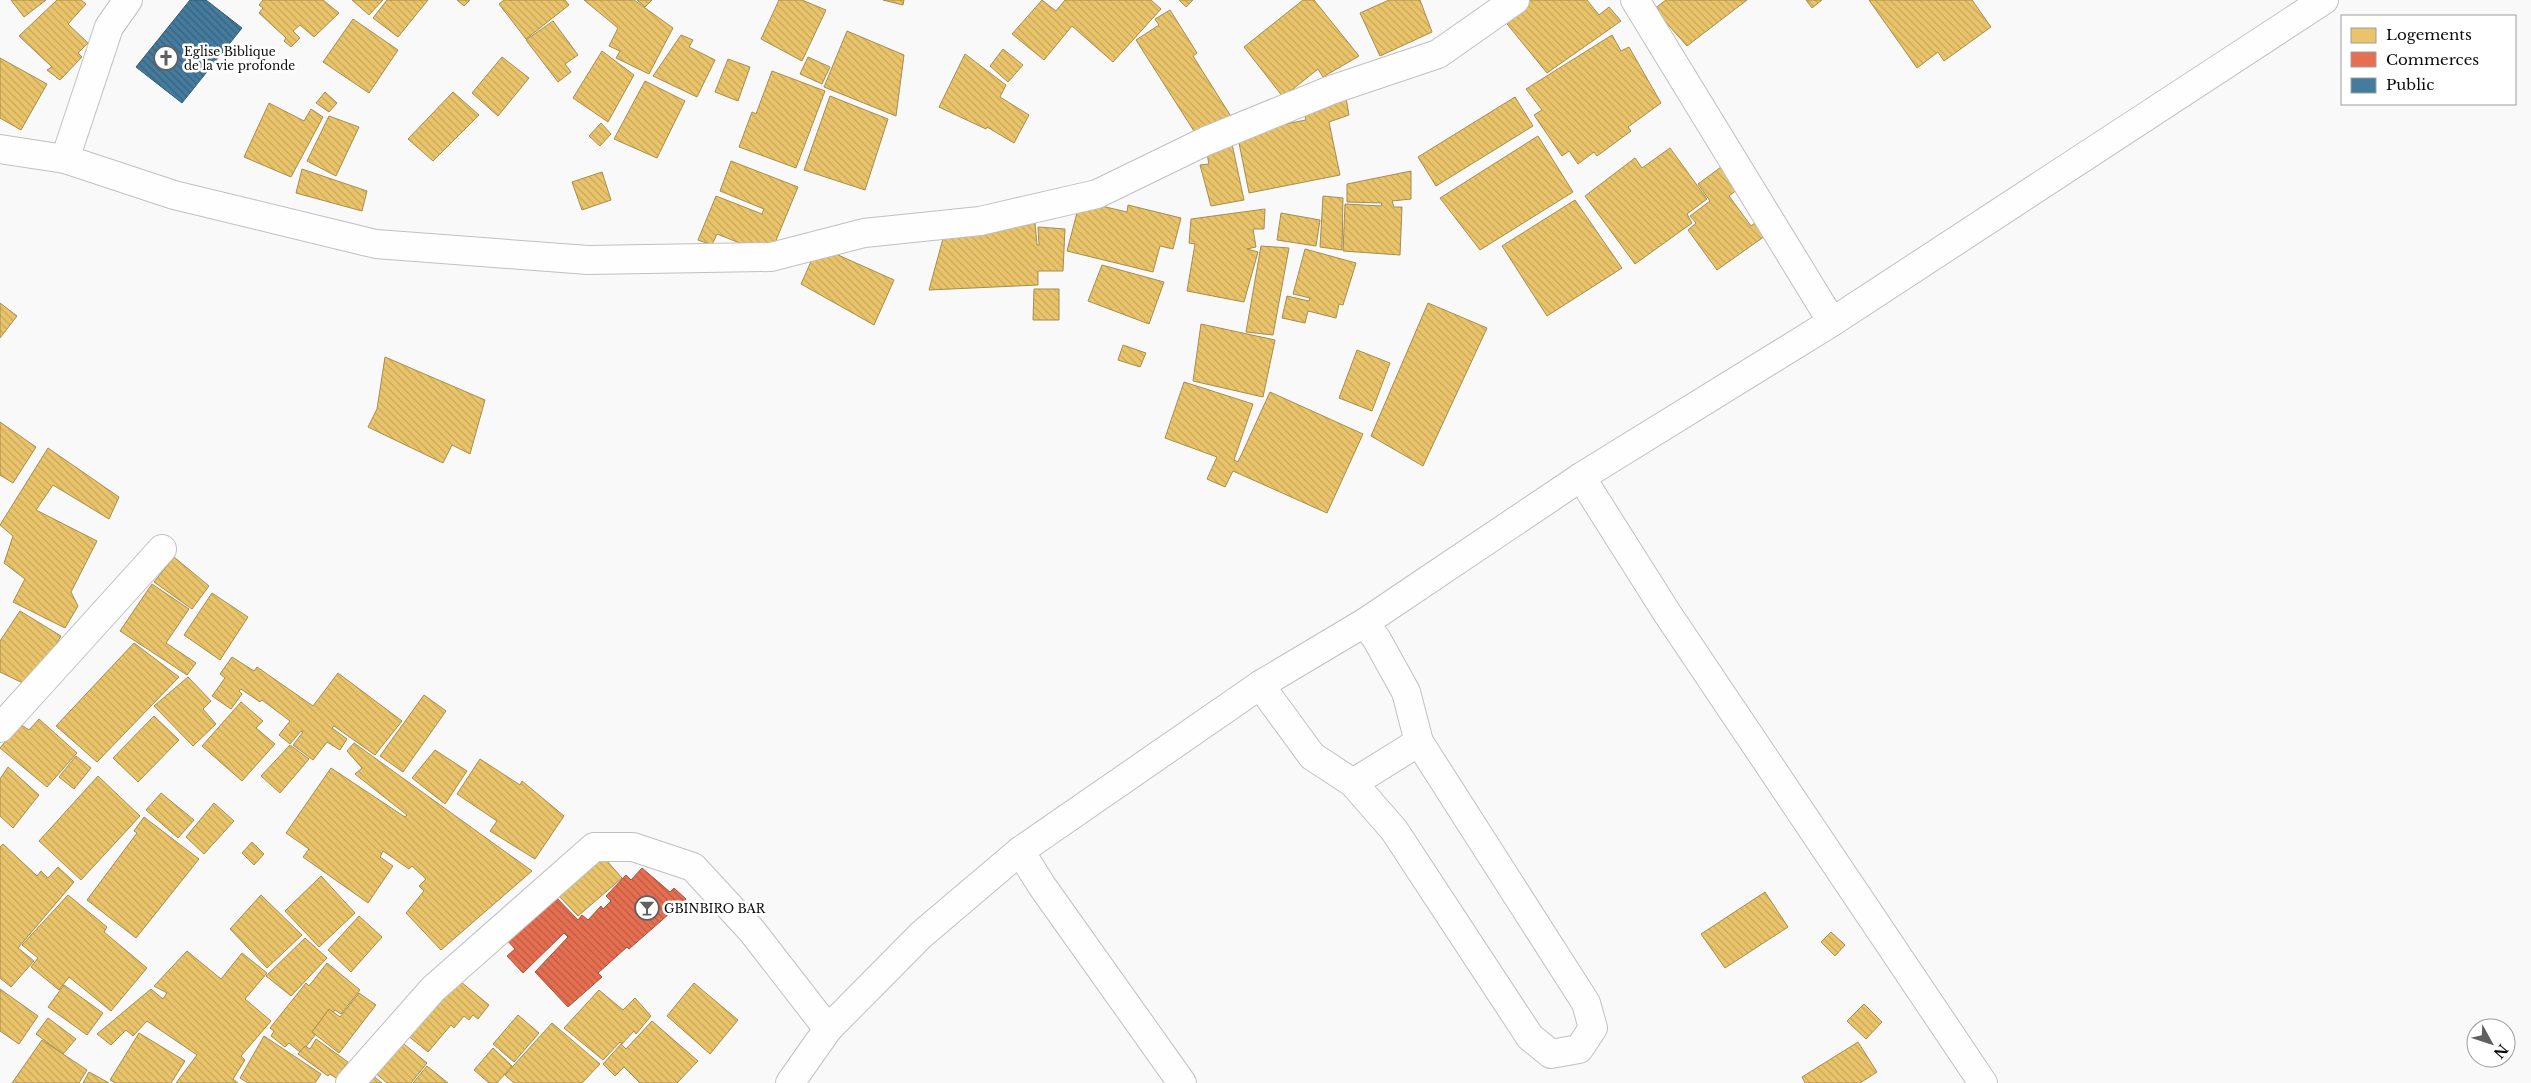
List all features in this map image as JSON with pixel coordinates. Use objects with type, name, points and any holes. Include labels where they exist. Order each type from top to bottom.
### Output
[{"type":"street","points":[[65,160],[108,27],[128,0]]},
{"type":"street","points":[[0,149],[65,160],[174,195],[376,244],[588,260],[771,257],[864,233],[980,221],[1097,194],[1206,141],[1331,90],[1438,54],[1514,0]]},
{"type":"street","points":[[1635,0],[1832,322]]},
{"type":"street","points":[[790,1083],[828,1029],[921,935],[1020,851],[1260,685],[1364,623],[1581,478],[1832,322],[2324,0]]},
{"type":"street","points":[[1581,478],[1667,613],[1983,1083]]},
{"type":"street","points":[[0,728],[162,549]]},
{"type":"street","points":[[1260,685],[1312,756],[1353,783],[1394,830],[1530,1037],[1551,1054],[1579,1049],[1593,1028],[1586,1003],[1419,742],[1406,692],[1376,638],[1364,623]]},
{"type":"street","points":[[1353,783],[1419,742]]},
{"type":"street","points":[[350,1083],[433,989],[594,847],[633,846],[693,867],[752,931],[828,1029]]},
{"type":"street","points":[[1020,851],[1042,886],[1182,1083]]},
{"type":"building: Logements","points":[[11,0],[46,0],[24,17]]},
{"type":"building: Logements","points":[[57,0],[81,0],[86,4],[68,24],[88,43],[78,53],[82,57],[60,80],[47,70],[52,67],[19,36]]},
{"type":"building: Logements","points":[[263,0],[323,0],[339,13],[314,37],[300,25],[293,31],[300,38],[291,47],[284,41],[286,38],[259,13],[263,8],[259,5]]},
{"type":"building: Logements","points":[[352,0],[383,0],[369,15]]},
{"type":"building: Logements","points":[[387,0],[428,0],[398,37],[373,18]]},
{"type":"building: Logements","points":[[457,0],[470,0],[464,6]]},
{"type":"building: Logements","points":[[504,0],[565,0],[569,5],[526,39],[499,4]]},
{"type":"building: Logements","points":[[584,0],[634,0],[673,28],[649,74],[616,58],[620,51],[609,46],[618,28]]},
{"type":"building: Logements","points":[[637,0],[652,0],[645,7]]},
{"type":"building: Logements","points":[[779,0],[802,0],[826,10],[802,61],[761,39]]},
{"type":"building: Logements","points":[[883,0],[904,0],[903,5]]},
{"type":"building: Logements","points":[[1042,0],[1056,11],[1065,0],[1151,0],[1161,9],[1113,62],[1072,26],[1044,60],[1012,34]]},
{"type":"building: Logements","points":[[1179,0],[1193,0],[1186,7]]},
{"type":"building: Logements","points":[[1303,0],[1314,0],[1359,56],[1323,77],[1318,69],[1283,97],[1244,47]]},
{"type":"building: Logements","points":[[1389,0],[1420,0],[1432,32],[1380,56],[1360,13]]},
{"type":"building: Logements","points":[[1526,0],[1587,0],[1599,15],[1609,7],[1621,21],[1547,73],[1503,19]]},
{"type":"building: Logements","points":[[1666,0],[1747,0],[1687,46],[1654,9]]},
{"type":"building: Logements","points":[[1806,0],[1822,0],[1812,8]]},
{"type":"building: Logements","points":[[1869,0],[1972,0],[1991,27],[1944,61],[1938,52],[1917,68]]},
{"type":"building: Logements","points":[[1170,10],[1197,53],[1193,56],[1232,118],[1199,139],[1136,40],[1159,25],[1155,19]]},
{"type":"building: Logements","points":[[353,19],[398,50],[369,93],[323,62]]},
{"type":"building: Logements","points":[[553,21],[578,55],[565,64],[571,72],[558,82],[526,40]]},
{"type":"building: Logements","points":[[847,31],[904,55],[896,116],[824,87]]},
{"type":"building: Logements","points":[[681,35],[693,40],[689,47],[715,60],[697,97],[653,76]]},
{"type":"building: Logements","points":[[1612,35],[1621,51],[1629,47],[1661,103],[1628,127],[1631,131],[1597,156],[1594,152],[1578,164],[1569,151],[1562,156],[1534,115],[1542,110],[1526,89]]},
{"type":"building: Logements","points":[[1003,49],[1023,65],[1008,82],[990,66]]},
{"type":"building: Logements","points":[[602,51],[634,75],[608,122],[573,98]]},
{"type":"building: Logements","points":[[965,54],[1006,85],[1000,97],[1029,115],[1014,143],[987,127],[986,129],[939,107]]},
{"type":"building: Logements","points":[[502,57],[529,78],[498,116],[472,93]]},
{"type":"building: Logements","points":[[808,57],[830,67],[822,84],[800,74]]},
{"type":"building: Logements","points":[[0,58],[47,84],[21,130],[0,118]]},
{"type":"building: Logements","points":[[728,59],[750,67],[738,101],[715,92]]},
{"type":"building: Logements","points":[[772,71],[825,91],[796,168],[739,147],[752,112],[756,114]]},
{"type":"building: Logements","points":[[645,81],[685,101],[657,158],[614,139]]},
{"type":"building: Logements","points":[[325,92],[337,103],[329,112],[316,103]]},
{"type":"building: Logements","points":[[453,92],[479,115],[433,161],[408,139]]},
{"type":"building: Logements","points":[[1345,92],[1349,115],[1329,122],[1340,175],[1249,193],[1237,133],[1306,120],[1304,111]]},
{"type":"building: Logements","points":[[830,96],[888,119],[865,190],[804,170]]},
{"type":"building: Logements","points":[[1515,97],[1533,126],[1436,186],[1418,157]]},
{"type":"building: Logements","points":[[269,103],[304,121],[311,109],[323,117],[291,177],[244,157]]},
{"type":"building: Logements","points":[[329,116],[359,127],[336,176],[307,161]]},
{"type":"building: Logements","points":[[601,123],[611,134],[600,146],[589,136]]},
{"type":"building: Logements","points":[[1538,136],[1573,192],[1480,250],[1440,198]]},
{"type":"building: Logements","points":[[1232,144],[1244,200],[1211,206],[1200,165],[1209,164],[1206,149]]},
{"type":"building: Logements","points":[[1670,148],[1707,199],[1687,214],[1692,223],[1635,264],[1585,196],[1635,158],[1642,168]]},
{"type":"building: Logements","points":[[731,161],[798,187],[770,255],[717,234],[712,245],[698,240],[716,196],[762,214],[764,209],[720,191]]},
{"type":"building: Logements","points":[[1721,167],[1738,189],[1729,196],[1751,226],[1756,222],[1765,236],[1717,270],[1688,230],[1696,223],[1690,216],[1710,201],[1698,184]]},
{"type":"building: Logements","points":[[302,169],[367,191],[362,211],[296,193]]},
{"type":"building: Logements","points":[[1411,171],[1411,199],[1392,201],[1394,207],[1402,207],[1400,255],[1343,251],[1345,204],[1381,206],[1382,203],[1347,202],[1347,184]]},
{"type":"building: Logements","points":[[602,172],[611,200],[582,210],[572,182]]},
{"type":"building: Logements","points":[[1323,196],[1343,198],[1342,250],[1320,247]]},
{"type":"building: Logements","points":[[1575,200],[1622,268],[1547,316],[1502,246]]},
{"type":"building: Logements","points":[[1080,201],[1127,212],[1128,205],[1181,218],[1173,249],[1160,246],[1153,272],[1067,251]]},
{"type":"building: Logements","points":[[1265,209],[1264,229],[1253,229],[1256,247],[1247,249],[1258,252],[1244,302],[1187,291],[1195,244],[1189,243],[1191,219]]},
{"type":"building: Logements","points":[[1281,213],[1320,220],[1316,246],[1277,240]]},
{"type":"building: Logements","points":[[1035,223],[1037,245],[1039,245],[1038,227],[1065,229],[1063,271],[1038,271],[1038,285],[929,290],[944,235]]},
{"type":"building: Logements","points":[[818,246],[894,280],[874,325],[801,284]]},
{"type":"building: Logements","points":[[1261,246],[1289,248],[1273,335],[1246,332]]},
{"type":"building: Logements","points":[[1305,249],[1356,263],[1343,305],[1339,304],[1336,318],[1308,311],[1305,323],[1282,318],[1287,296],[1309,301],[1310,298],[1293,294]]},
{"type":"building: Logements","points":[[1102,265],[1164,282],[1149,324],[1088,301]]},
{"type":"building: Logements","points":[[1034,289],[1059,289],[1059,320],[1033,320]]},
{"type":"building: Logements","points":[[0,303],[17,316],[0,338]]},
{"type":"building: Logements","points":[[1428,303],[1487,328],[1423,466],[1371,436]]},
{"type":"building: Logements","points":[[1201,324],[1275,340],[1263,397],[1193,381]]},
{"type":"building: Logements","points":[[1123,345],[1146,353],[1140,367],[1118,360]]},
{"type":"building: Logements","points":[[1357,350],[1390,363],[1372,411],[1339,398]]},
{"type":"building: Logements","points":[[385,357],[485,400],[470,454],[452,445],[443,463],[368,427],[377,409]]},
{"type":"building: Logements","points":[[1184,382],[1253,404],[1234,460],[1238,462],[1270,392],[1363,434],[1327,513],[1233,471],[1225,487],[1207,479],[1217,457],[1165,438]]},
{"type":"building: Logements","points":[[0,422],[36,447],[13,483],[0,475]]},
{"type":"building: Logements","points":[[48,448],[119,497],[109,519],[53,485],[36,510],[97,541],[71,592],[78,606],[65,628],[13,602],[25,579],[4,563],[13,536],[0,525]]},
{"type":"building: Logements","points":[[174,557],[209,586],[192,609],[154,582]]},
{"type":"building: Logements","points":[[152,584],[189,609],[166,643],[196,663],[187,675],[120,631]]},
{"type":"building: Logements","points":[[212,593],[248,617],[220,660],[184,635]]},
{"type":"building: Logements","points":[[20,611],[61,636],[31,687],[0,672],[0,641]]},
{"type":"building: Logements","points":[[134,643],[179,677],[97,762],[56,726]]},
{"type":"building: Logements","points":[[232,657],[254,671],[257,667],[313,706],[338,673],[402,721],[375,755],[334,726],[332,728],[347,739],[340,750],[327,742],[313,760],[293,745],[303,732],[301,731],[290,744],[279,735],[290,721],[262,700],[260,702],[241,689],[239,691],[242,694],[231,709],[212,696],[225,678],[220,674]]},
{"type":"building: Logements","points":[[188,677],[211,701],[203,709],[216,724],[193,746],[154,706]]},
{"type":"building: Logements","points":[[424,695],[446,711],[403,772],[380,756]]},
{"type":"building: Logements","points":[[241,702],[263,721],[256,728],[275,744],[242,781],[202,746]]},
{"type":"building: Logements","points":[[154,716],[179,740],[138,782],[113,758]]},
{"type":"building: Logements","points":[[39,719],[77,753],[47,787],[0,748],[20,724],[29,730]]},
{"type":"building: Logements","points":[[354,743],[532,871],[441,950],[406,913],[424,891],[419,886],[426,879],[412,866],[409,869],[383,851],[380,857],[393,866],[368,903],[303,857],[309,849],[286,833],[331,768],[405,817],[407,815],[355,774],[362,768],[347,751]]},
{"type":"building: Logements","points":[[290,745],[309,759],[280,793],[261,776]]},
{"type":"building: Logements","points":[[435,750],[467,771],[445,804],[412,778]]},
{"type":"building: Logements","points":[[76,756],[91,768],[74,789],[59,777]]},
{"type":"building: Logements","points":[[480,759],[520,785],[522,781],[564,816],[535,859],[490,831],[497,821],[457,794]]},
{"type":"building: Logements","points":[[8,767],[39,795],[13,828],[0,816],[0,779]]},
{"type":"building: Logements","points":[[98,776],[140,816],[81,880],[39,841]]},
{"type":"building: Logements","points":[[161,793],[194,820],[178,838],[146,810]]},
{"type":"building: Logements","points":[[214,803],[234,821],[204,854],[186,837]]},
{"type":"building: Logements","points":[[144,817],[199,859],[136,938],[87,900],[137,833],[134,831]]},
{"type":"building: Logements","points":[[252,842],[264,854],[254,865],[242,853]]},
{"type":"building: Logements","points":[[3,844],[37,876],[41,871],[48,878],[58,867],[74,882],[18,948],[34,961],[11,987],[0,978],[0,847]]},
{"type":"building: Logements","points":[[600,853],[622,878],[578,916],[556,893]]},
{"type":"building: Logements","points":[[321,876],[355,913],[319,947],[285,911]]},
{"type":"building: Logements","points":[[1765,892],[1788,927],[1725,968],[1701,934]]},
{"type":"building: Logements","points":[[68,895],[107,927],[104,932],[147,968],[111,1011],[69,977],[59,990],[31,967],[38,958],[22,945]]},
{"type":"building: Logements","points":[[261,895],[302,935],[267,968],[230,929]]},
{"type":"building: Logements","points":[[359,916],[382,937],[351,972],[328,950]]},
{"type":"building: Logements","points":[[1831,932],[1845,945],[1835,956],[1821,942]]},
{"type":"building: Logements","points":[[305,938],[327,958],[291,996],[266,976]]},
{"type":"building: Logements","points":[[187,951],[221,979],[242,953],[267,973],[245,999],[271,1021],[241,1056],[245,1060],[233,1079],[238,1083],[176,1083],[197,1055],[147,1021],[133,1036],[126,1030],[111,1045],[97,1034],[151,989],[163,999],[167,993],[154,986]]},
{"type":"building: Logements","points":[[327,963],[360,990],[341,1014],[335,1010],[301,1053],[289,1043],[285,1047],[271,1036],[274,1031],[270,1028],[306,983],[309,986]]},
{"type":"building: Logements","points":[[455,977],[489,1005],[478,1019],[473,1015],[469,1020],[464,1016],[454,1028],[451,1025],[428,1052],[407,1035]]},
{"type":"building: Logements","points":[[694,983],[738,1020],[710,1054],[667,1016]]},
{"type":"building: Logements","points":[[64,985],[103,1013],[87,1035],[48,1007]]},
{"type":"building: Logements","points":[[0,989],[38,1016],[19,1044],[0,1031]]},
{"type":"building: Logements","points":[[599,990],[623,1010],[635,998],[651,1016],[636,1034],[634,1031],[622,1044],[620,1042],[603,1060],[564,1028]]},
{"type":"building: Logements","points":[[359,993],[376,1005],[339,1053],[312,1032],[329,1009],[340,1017]]},
{"type":"building: Logements","points":[[1864,1004],[1882,1022],[1866,1039],[1847,1021]]},
{"type":"building: Logements","points":[[518,1015],[539,1033],[514,1062],[493,1044]]},
{"type":"building: Logements","points":[[48,1018],[76,1039],[63,1054],[36,1034]]},
{"type":"building: Logements","points":[[652,1021],[698,1061],[677,1083],[640,1083],[624,1067],[615,1076],[603,1064],[621,1044],[626,1049]]},
{"type":"building: Logements","points":[[552,1023],[600,1064],[582,1083],[514,1083],[505,1075]]},
{"type":"building: Logements","points":[[139,1033],[185,1061],[171,1083],[115,1083],[110,1080]]},
{"type":"building: Logements","points":[[264,1036],[321,1074],[315,1083],[248,1083],[240,1078]]},
{"type":"building: Logements","points":[[316,1039],[348,1062],[336,1078],[330,1074],[328,1076],[298,1054],[305,1046],[310,1049]]},
{"type":"building: Logements","points":[[42,1040],[87,1070],[79,1083],[12,1083]]},
{"type":"building: Logements","points":[[399,1040],[427,1063],[411,1083],[387,1083],[373,1071]]},
{"type":"building: Logements","points":[[1858,1042],[1877,1072],[1860,1083],[1805,1083],[1802,1077]]},
{"type":"building: Logements","points":[[493,1048],[512,1066],[497,1083],[489,1083],[474,1070]]},
{"type":"building: Logements","points":[[427,1066],[448,1083],[413,1083]]},
{"type":"building: Logements","points":[[89,1072],[109,1083],[83,1083]]},
{"type":"building: Logements","points":[[371,1074],[382,1083],[363,1083]]},
{"type":"building: Commerces","points":[[642,868],[670,892],[674,888],[686,899],[629,949],[627,947],[598,973],[602,977],[568,1007],[535,972],[568,937],[564,933],[523,973],[507,956],[515,949],[505,938],[553,894],[578,920],[582,915],[588,920],[601,906],[603,909],[611,901],[606,896],[626,875],[631,880]]},
{"type":"building: Public","points":[[190,0],[206,0],[242,28],[182,103],[136,67]]},
{"type":"place","name":"Eglise Biblique de la vie profonde","points":[[166,58]]},
{"type":"place","name":"GBINBIRO BAR","points":[[647,908]]}]
